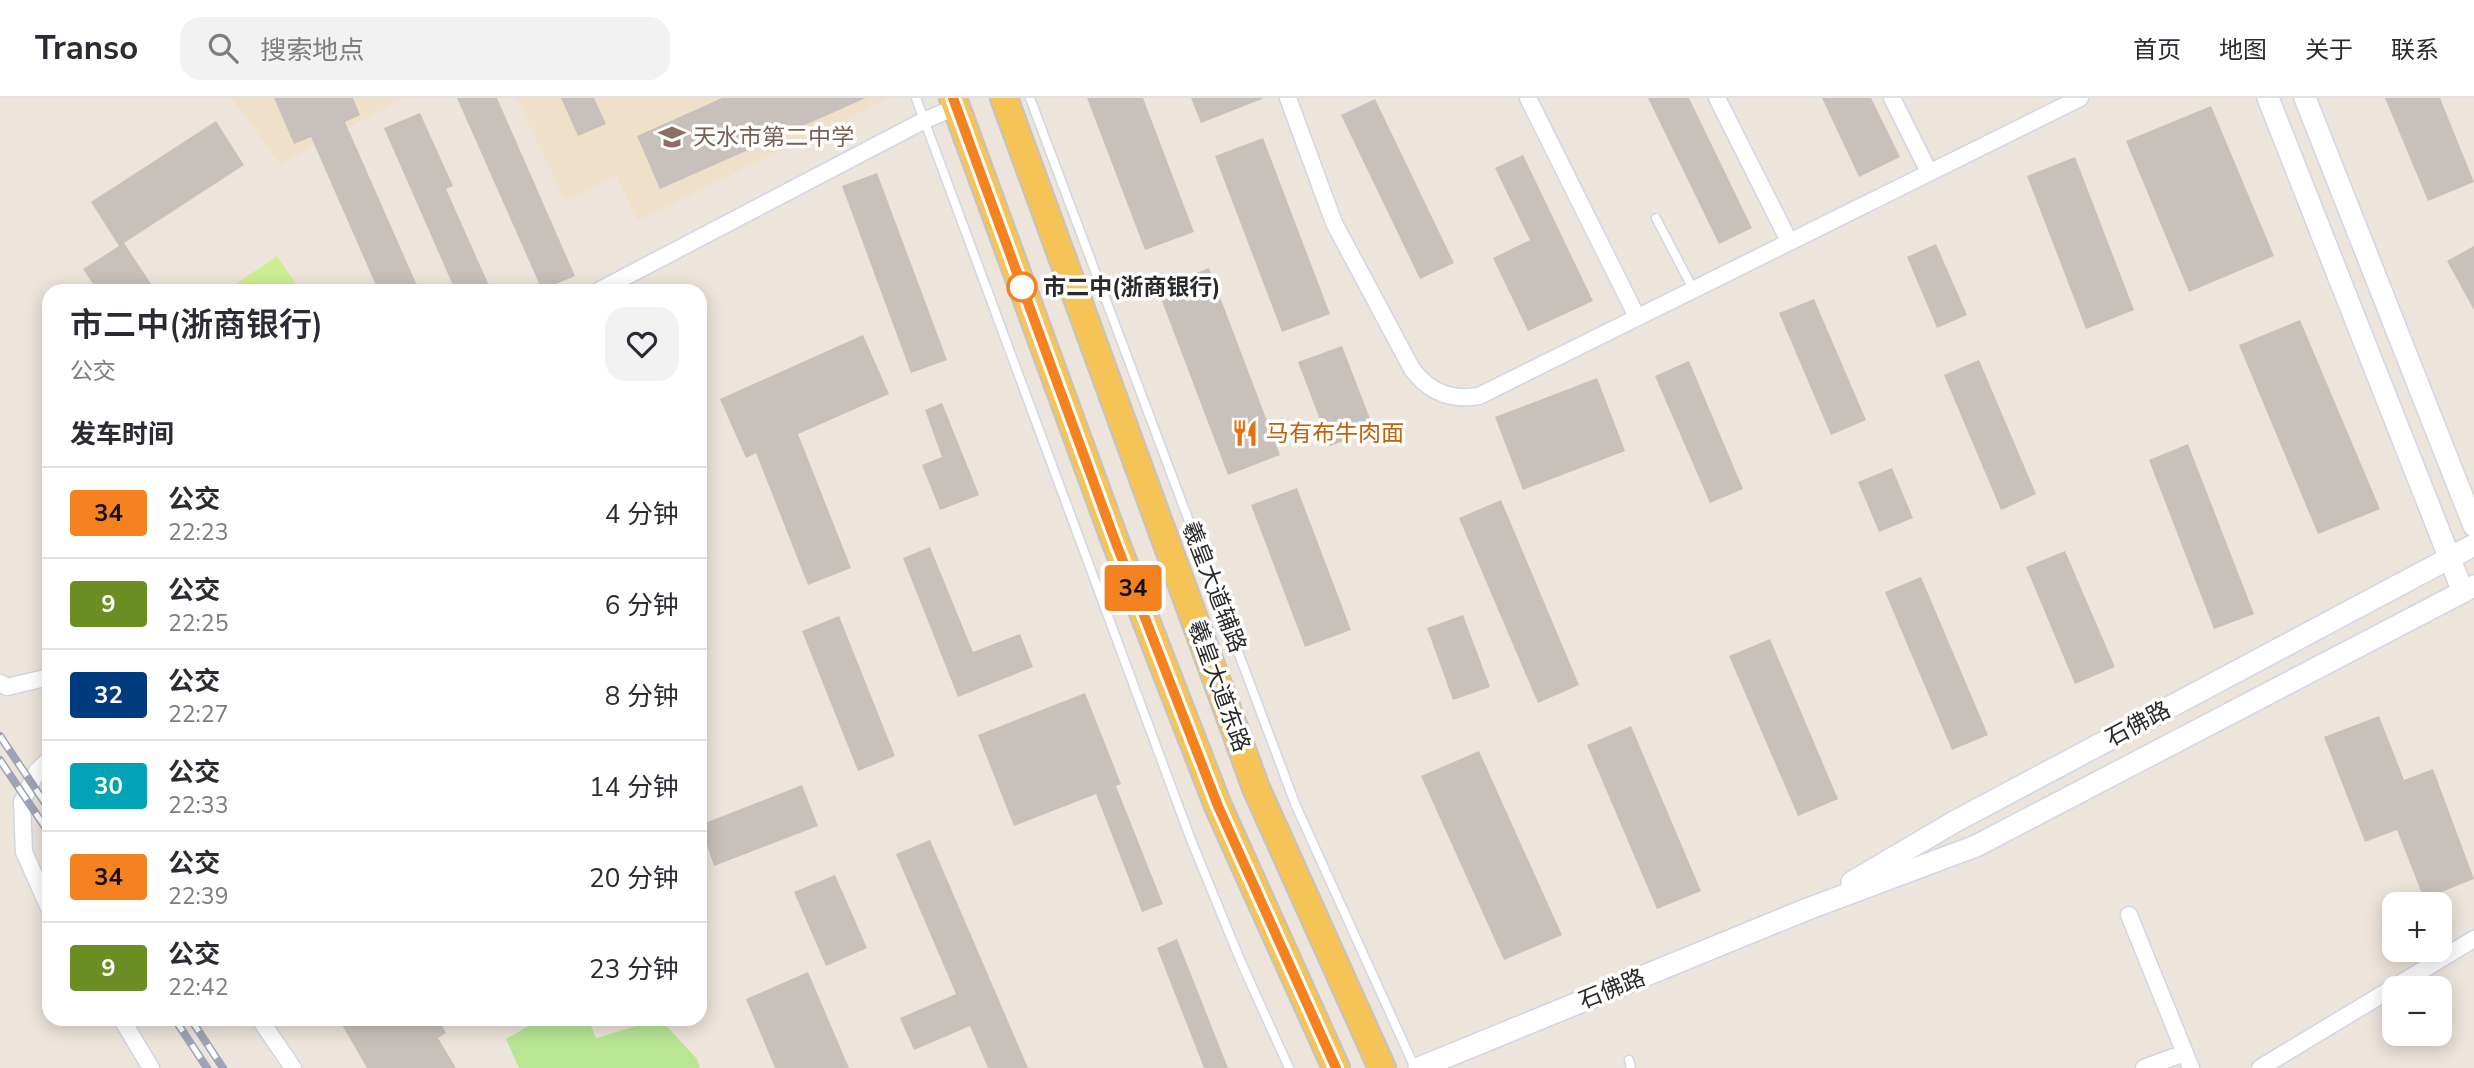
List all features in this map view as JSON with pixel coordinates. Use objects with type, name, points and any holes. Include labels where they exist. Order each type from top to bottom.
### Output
[{"type":"main road","name":"羲皇大道东路","points":[[1004,98],[1256,788],[1382,1068]]},
{"type":"main road","name":"羲皇大道东路","points":[[955,102],[1114,538],[1213,793],[1336,1068]]},
{"type":"street","points":[[1288,98],[1334,223],[1412,369],[1436,391],[1457,397],[1479,396],[2080,98]]},
{"type":"street","points":[[1528,98],[1637,317]]},
{"type":"street","points":[[1717,98],[1789,242]]},
{"type":"street","points":[[1892,98],[1929,172]]},
{"type":"street","points":[[2268,98],[2450,558],[2469,589]]},
{"type":"street","points":[[2305,98],[2474,526]]},
{"type":"street","points":[[611,284],[955,102]]},
{"type":"street","name":"石佛路","points":[[1805,910],[1954,822],[2474,545]]},
{"type":"street","name":"石佛路","points":[[1417,1068],[1805,910],[1976,846],[2469,589]]},
{"type":"street","points":[[0,683],[7,687],[42,679]]},
{"type":"street","points":[[42,766],[37,771],[22,802],[24,852],[42,892]]},
{"type":"street","points":[[2129,915],[2187,1060],[2144,1068]]},
{"type":"street","points":[[2260,1068],[2474,939]]},
{"type":"street","points":[[126,1026],[151,1068]]},
{"type":"street","points":[[264,1026],[293,1068]]},
{"type":"lane","points":[[916,98],[1191,840],[1289,1068]]},
{"type":"lane","name":"羲皇大道辅路","points":[[1030,98],[1296,806],[1417,1068]]},
{"type":"lane","points":[[1656,218],[1693,289]]},
{"type":"shaded area","points":[[231,98],[405,98],[280,164]]},
{"type":"shaded area","name":"天水市第二中学","points":[[516,98],[889,98],[637,221],[617,177],[565,200]]},
{"type":"green space","points":[[277,256],[296,284],[236,284]]},
{"type":"green space","points":[[529,1026],[591,1026],[596,1038],[636,1026],[666,1026],[697,1059],[700,1068],[519,1068],[506,1039]]},
{"type":"building","points":[[274,98],[353,98],[360,115],[345,122],[416,284],[375,284],[311,137],[294,144]]},
{"type":"building","points":[[457,98],[497,98],[575,276],[556,284],[539,284]]},
{"type":"building","points":[[561,98],[594,98],[606,124],[578,136]]},
{"type":"building","points":[[722,98],[866,98],[660,189],[637,136]]},
{"type":"building","points":[[1087,98],[1143,98],[1194,232],[1145,250]]},
{"type":"building","points":[[1191,98],[1262,98],[1262,99],[1201,123]]},
{"type":"building","points":[[1648,98],[1689,98],[1752,228],[1719,244]]},
{"type":"building","points":[[1822,98],[1871,98],[1900,157],[1859,177]]},
{"type":"building","points":[[2385,98],[2440,98],[2474,182],[2428,201]]},
{"type":"building","points":[[1375,99],[1454,263],[1420,279],[1341,115]]},
{"type":"building","points":[[2211,106],[2274,256],[2189,292],[2126,141]]},
{"type":"building","points":[[420,113],[453,186],[446,189],[488,284],[452,284],[384,128]]},
{"type":"building","points":[[216,121],[244,165],[124,243],[151,284],[93,284],[83,269],[119,246],[91,202]]},
{"type":"building","points":[[1263,138],[1330,314],[1282,332],[1215,156]]},
{"type":"building","points":[[1523,155],[1593,301],[1528,331],[1493,258],[1530,240],[1495,168]]},
{"type":"building","points":[[2075,157],[2134,310],[2086,329],[2027,176]]},
{"type":"building","points":[[877,173],[947,360],[911,373],[842,186]]},
{"type":"building","points":[[1936,244],[1967,315],[1937,328],[1907,257]]},
{"type":"building","points":[[2474,246],[2474,310],[2447,261]]},
{"type":"building","points":[[1209,268],[1280,455],[1228,475],[1157,288]]},
{"type":"building","points":[[1814,299],[1866,420],[1831,435],[1779,313]]},
{"type":"building","points":[[2300,320],[2380,509],[2318,534],[2239,345]]},
{"type":"building","points":[[863,335],[889,394],[798,434],[851,568],[808,585],[756,453],[746,458],[720,399]]},
{"type":"building","points":[[1342,346],[1374,429],[1330,446],[1298,362]]},
{"type":"building","points":[[1979,360],[2036,494],[2001,510],[1944,375]]},
{"type":"building","points":[[1689,361],[1743,489],[1710,503],[1655,376]]},
{"type":"building","points":[[1597,378],[1625,451],[1523,490],[1495,417]]},
{"type":"building","points":[[942,403],[979,495],[940,510],[922,465],[942,457],[925,410]]},
{"type":"building","points":[[2188,444],[2254,614],[2214,629],[2149,460]]},
{"type":"building","points":[[1892,468],[1913,518],[1879,532],[1858,482]]},
{"type":"building","points":[[1297,488],[1351,630],[1305,647],[1251,505]]},
{"type":"building","points":[[1501,500],[1579,685],[1538,703],[1459,518]]},
{"type":"building","points":[[930,547],[973,652],[1020,634],[1033,667],[958,697],[903,558]]},
{"type":"building","points":[[2065,551],[2115,667],[2075,684],[2026,567]]},
{"type":"building","points":[[1921,577],[1988,735],[1952,750],[1885,592]]},
{"type":"building","points":[[1463,615],[1490,687],[1453,700],[1427,628]]},
{"type":"building","points":[[839,616],[895,756],[858,771],[802,631]]},
{"type":"building","points":[[1770,639],[1838,799],[1798,816],[1729,656]]},
{"type":"building","points":[[1085,693],[1121,784],[1116,786],[1163,904],[1142,912],[1096,794],[1014,826],[978,735]]},
{"type":"building","points":[[2379,716],[2404,780],[2433,769],[2474,879],[2442,892],[2421,892],[2397,830],[2365,842],[2324,737]]},
{"type":"building","points":[[1631,726],[1701,891],[1657,909],[1587,745]]},
{"type":"building","points":[[1479,751],[1562,935],[1504,960],[1421,776]]},
{"type":"building","points":[[802,785],[818,826],[714,866],[707,846],[707,822]]},
{"type":"building","points":[[930,840],[1028,1068],[988,1068],[970,1026],[914,1050],[900,1018],[956,994],[896,854]]},
{"type":"building","points":[[835,875],[867,948],[826,966],[794,892]]},
{"type":"building","points":[[1177,939],[1228,1068],[1204,1068],[1157,948]]},
{"type":"building","points":[[808,972],[849,1068],[775,1068],[746,999]]},
{"type":"building","points":[[343,1026],[442,1026],[446,1033],[438,1038],[456,1068],[367,1068]]},
{"type":"railway","points":[[0,736],[42,799]]},
{"type":"railway","points":[[0,760],[42,823]]},
{"type":"railway","points":[[179,1026],[207,1068]]},
{"type":"railway","points":[[195,1026],[223,1068]]},
{"type":"bus line","name":"34","points":[[953,98],[1114,538],[1218,806],[1336,1068]]},
{"type":"place","name":"天水市第二中学","points":[[672,137]]},
{"type":"place","name":"市二中(浙商银行)","points":[[1022,287]]},
{"type":"place","name":"马有布牛肉面","points":[[1245,433]]}]
